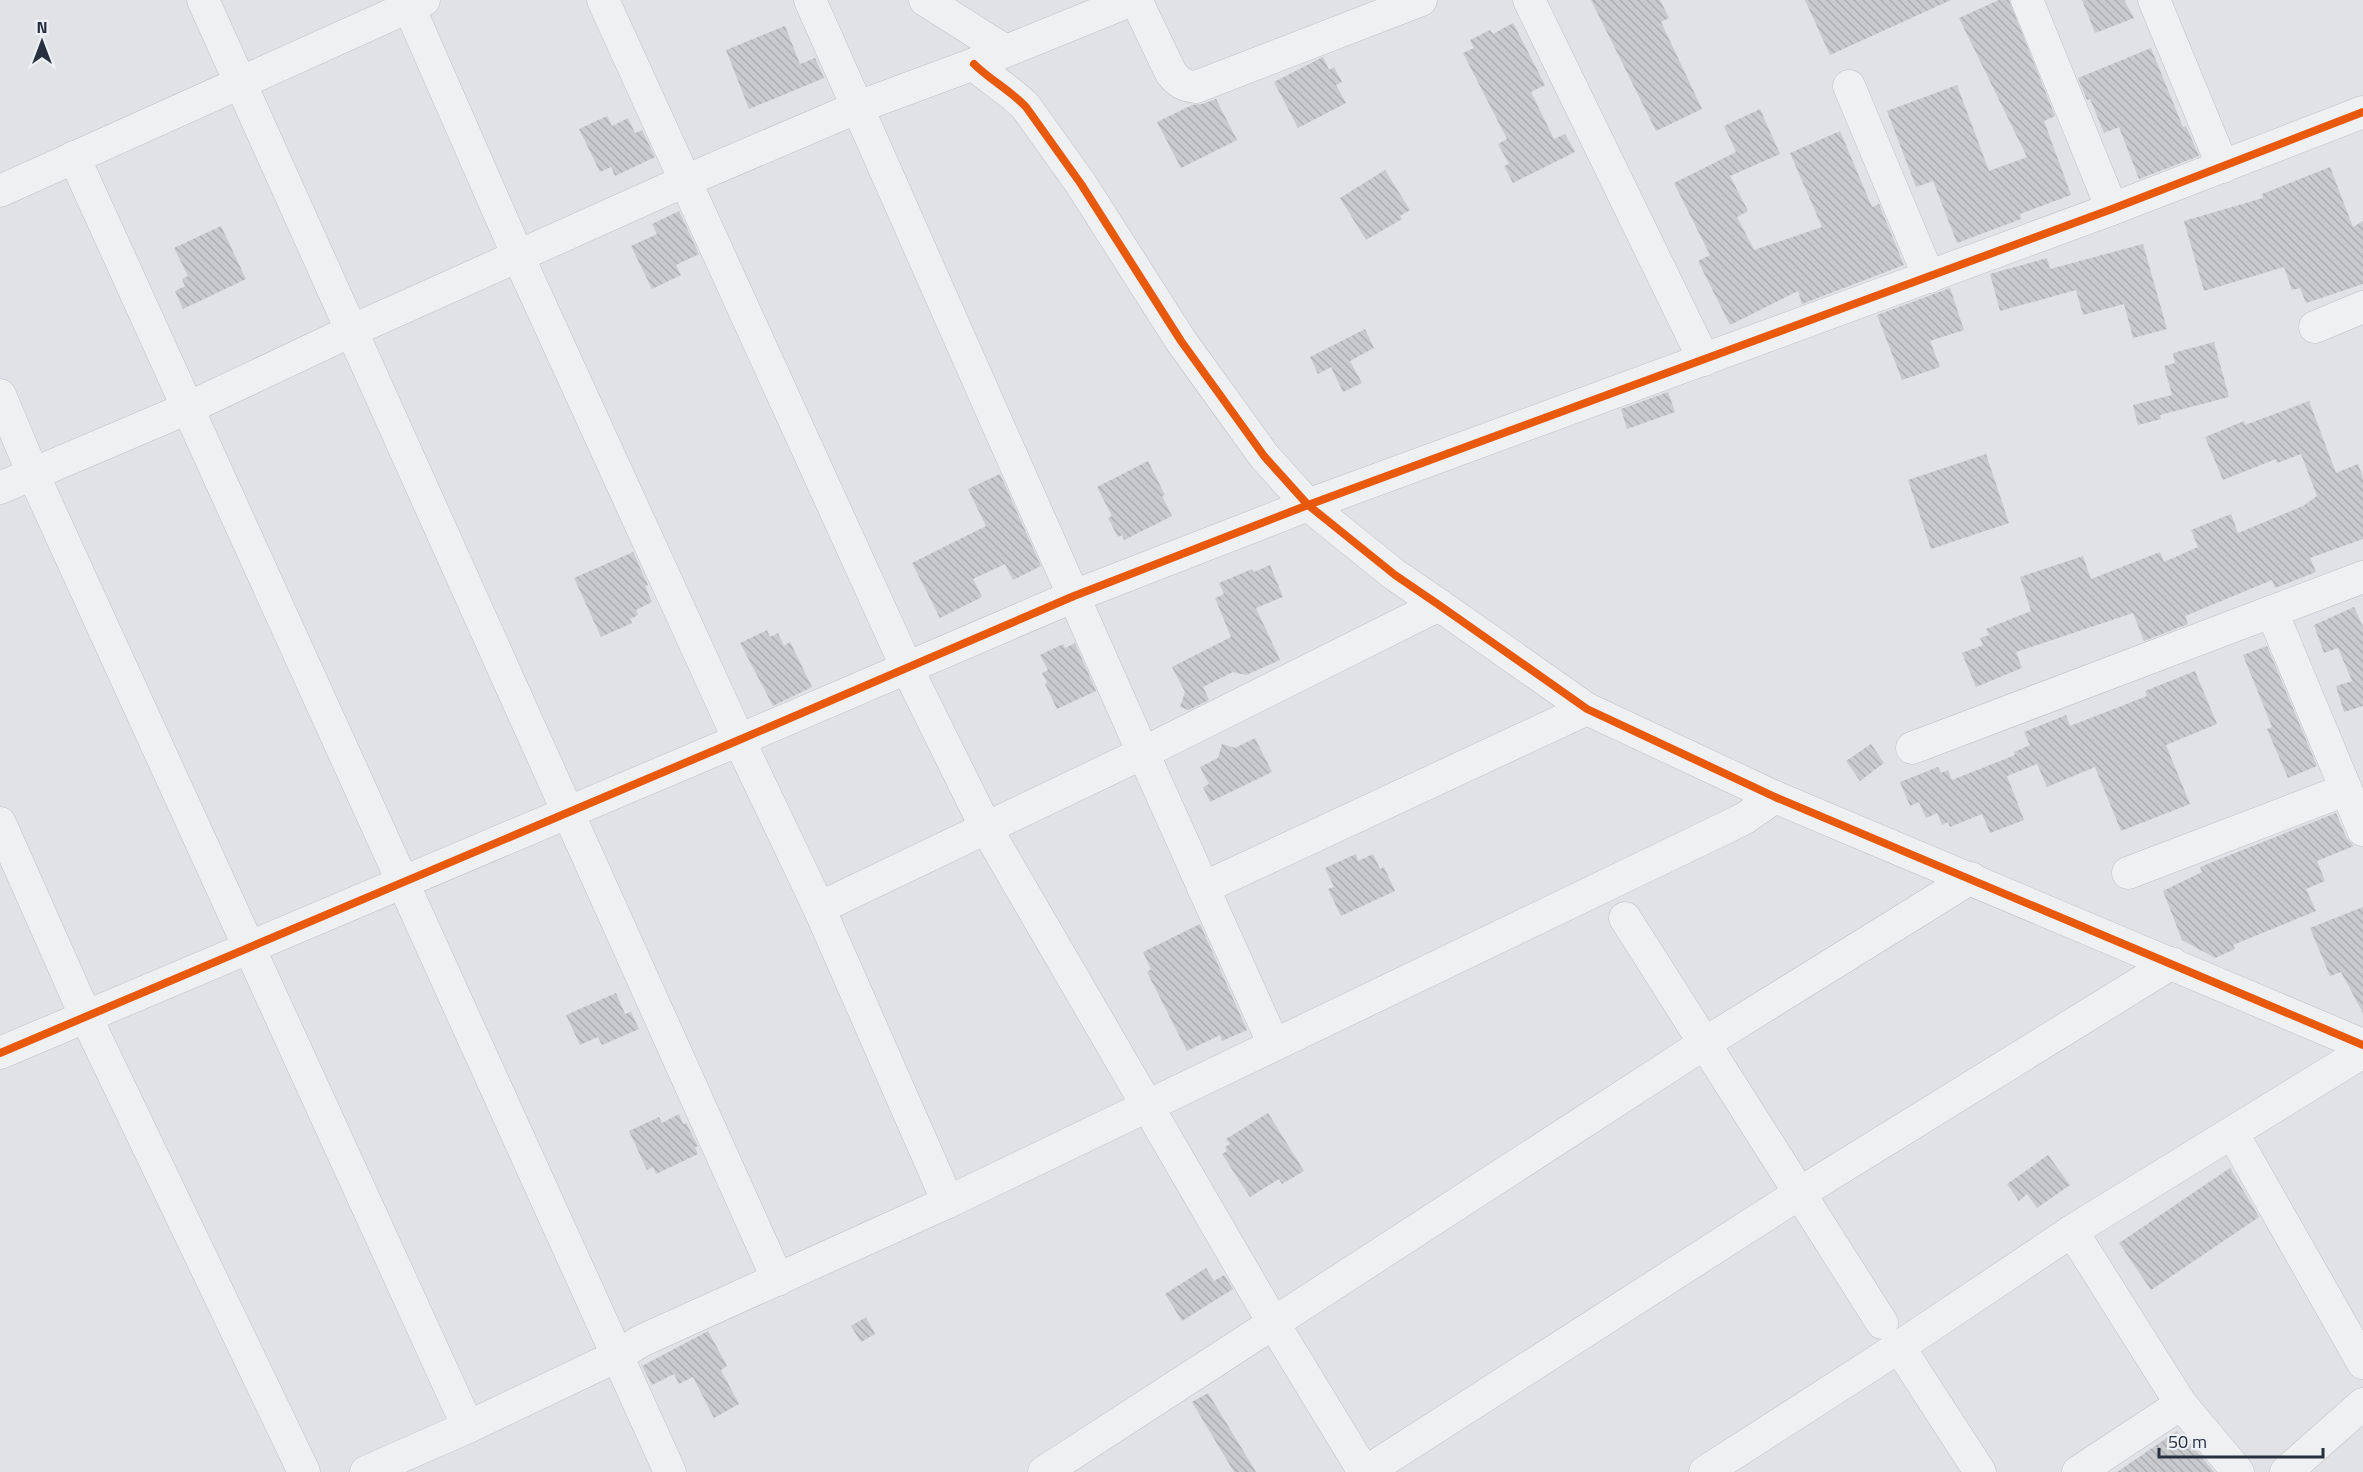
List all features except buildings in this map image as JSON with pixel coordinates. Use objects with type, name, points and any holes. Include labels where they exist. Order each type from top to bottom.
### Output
[{"type":"street","points":[[203,0],[778,1280]]},
{"type":"street","points":[[603,0],[907,668],[986,828],[1149,1105],[1274,1324],[1365,1472],[1800,1193],[2172,963]]},
{"type":"street","points":[[810,0],[1274,1045]]},
{"type":"street","points":[[926,0],[1004,50]]},
{"type":"street","points":[[0,488],[188,408],[351,331],[685,181],[858,107],[974,64],[1132,0]]},
{"type":"street","points":[[1136,0],[1171,73],[1177,81],[1186,86],[1196,87],[1421,0]]},
{"type":"street","points":[[1529,0],[1704,360]]},
{"type":"street","points":[[2027,0],[2112,209]]},
{"type":"street","points":[[2154,0],[2223,167]]},
{"type":"street","points":[[0,191],[413,2],[518,256],[739,740],[819,908],[948,1202]]},
{"type":"street","points":[[974,64],[1026,107],[1081,184],[1180,341],[1264,456],[1308,505],[1438,605],[1587,709],[1775,796],[2363,1045]]},
{"type":"street","points":[[1849,86],[1929,277]]},
{"type":"street","points":[[0,1053],[1074,596],[1308,505],[2112,209],[2363,112]]},
{"type":"street","points":[[74,157],[670,1472]]},
{"type":"street","points":[[2315,327],[2363,307]]},
{"type":"street","points":[[0,395],[33,474],[468,1427]]},
{"type":"street","points":[[1911,748],[2363,577]]},
{"type":"street","points":[[819,908],[1143,753],[1438,605]]},
{"type":"street","points":[[2272,612],[2363,830]]},
{"type":"street","points":[[1203,888],[1587,709]]},
{"type":"street","points":[[2128,873],[2345,790]]},
{"type":"street","points":[[366,1472],[468,1427],[617,1356],[641,1341],[948,1202],[1727,827],[1745,818],[1775,796]]},
{"type":"street","points":[[0,824],[86,1017],[304,1472]]},
{"type":"street","points":[[1044,1472],[1705,1043],[1971,878]]},
{"type":"street","points":[[1625,918],[1980,1472]]},
{"type":"street","points":[[1706,1472],[1891,1335],[2072,1231],[2363,1052]]},
{"type":"street","points":[[2233,1134],[2363,1363]]},
{"type":"street","points":[[2072,1231],[2181,1404],[2238,1472]]},
{"type":"street","points":[[2078,1472],[2181,1404]]},
{"type":"street","points":[[2286,1472],[2363,1404]]},
{"type":"cycle path","points":[[974,64],[1026,107],[1081,184],[1181,341],[1264,456],[1308,505],[1395,575],[1587,709],[1775,797],[2363,1045]]},
{"type":"cycle path","points":[[0,1053],[1074,596],[1308,505],[2112,209],[2363,112]]}]
